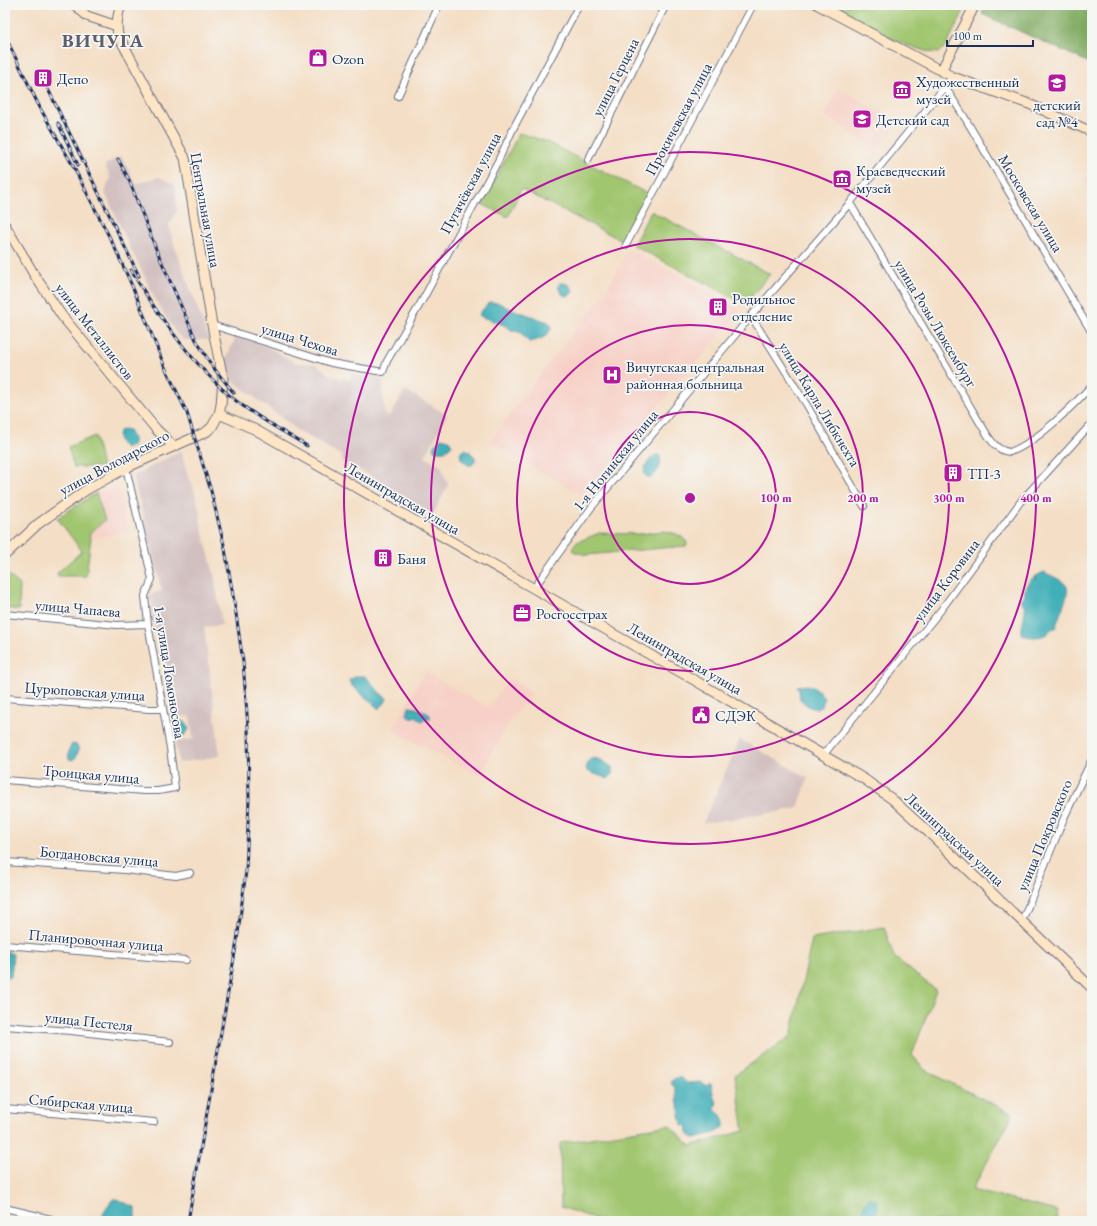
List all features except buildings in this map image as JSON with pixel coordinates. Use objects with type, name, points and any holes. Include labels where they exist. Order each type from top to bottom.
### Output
[{"type":"main road","points":[[75,5],[87,16],[117,26],[121,5]]},
{"type":"main road","points":[[818,5],[953,77],[1028,104],[1092,132]]},
{"type":"main road","points":[[941,71],[975,5]]},
{"type":"main road","name":"Центральная улица","points":[[117,26],[118,35],[124,47],[185,158],[222,379],[222,397],[219,414]]},
{"type":"main road","name":"улица Металлистов","points":[[5,225],[35,276],[62,316],[156,429],[173,446]]},
{"type":"main road","name":"улица Володарского","points":[[5,555],[38,524],[86,490],[126,468],[206,432],[212,428],[219,414]]},
{"type":"main road","name":"Ленинградская улица","points":[[219,414],[254,429],[824,754],[864,779],[892,799],[1092,988]]},
{"type":"street","points":[[398,96],[439,5]]},
{"type":"street","name":"Пугачёвская улица","points":[[383,372],[387,361],[419,306],[498,161],[514,127],[579,5]]},
{"type":"street","name":"улица Герцена","points":[[588,160],[666,5]]},
{"type":"street","name":"Прокичевская улица","points":[[626,245],[753,5]]},
{"type":"street","name":"1-я Ногинская улица","points":[[534,588],[591,508],[751,316],[850,203],[953,77]]},
{"type":"street","name":"Московская улица","points":[[945,87],[965,118],[1092,333]]},
{"type":"street","name":"улица Розы Люксембург","points":[[850,203],[994,445],[1005,452],[1016,450],[1065,413],[1092,384]]},
{"type":"street","name":"улица Карла Либкнехта","points":[[751,316],[808,407],[864,506]]},
{"type":"street","name":"улица Чехова","points":[[212,325],[331,363],[383,372]]},
{"type":"street","name":"улица Коровина","points":[[824,754],[941,610],[1020,503],[1092,423]]},
{"type":"street","name":"1-я улица Ломоносова","points":[[126,468],[152,579],[145,596],[148,624],[175,788]]},
{"type":"street","name":"улица Чапаева","points":[[5,614],[117,625],[148,624]]},
{"type":"street","name":"Цурюповская улица","points":[[5,698],[149,709],[162,708]]},
{"type":"street","name":"улица Покровского","points":[[1022,921],[1064,818],[1092,759]]},
{"type":"street","name":"Троицкая улица","points":[[5,780],[144,791],[158,791],[175,788]]},
{"type":"street","name":"Богдановская улица","points":[[5,862],[125,870],[176,876],[190,873]]},
{"type":"street","name":"Планировочная улица","points":[[5,945],[186,960]]},
{"type":"street","name":"улица Пестеля","points":[[5,1026],[71,1031],[170,1042]]},
{"type":"street","name":"Сибирская улица","points":[[5,1109],[154,1122]]},
{"type":"street","points":[[5,1208],[51,1219]]},
{"type":"shaded area","name":"Детский сад","points":[[838,88],[899,122],[875,152],[857,137],[825,115]]},
{"type":"shaded area","points":[[121,156],[136,184],[159,177],[175,185],[177,211],[169,225],[175,247],[209,340],[184,340],[176,333],[160,308],[130,247],[105,193],[110,178],[105,165]]},
{"type":"shaded area","points":[[1092,172],[1092,194],[1083,180]]},
{"type":"shaded area","name":"Вичугская центральная районная больница","points":[[628,249],[741,310],[582,495],[489,441],[607,289]]},
{"type":"shaded area","points":[[236,336],[259,342],[296,363],[316,364],[331,376],[350,380],[352,374],[363,377],[374,374],[382,380],[385,415],[390,416],[405,391],[447,415],[425,457],[441,466],[448,485],[433,514],[379,484],[380,480],[341,461],[343,456],[300,432],[228,377],[225,361]]},
{"type":"shaded area","points":[[181,451],[189,481],[191,480],[200,512],[201,525],[214,574],[222,625],[204,627],[220,756],[179,763],[175,742],[193,739],[190,716],[173,718],[164,644],[160,644],[158,628],[154,629],[150,594],[162,591],[133,476]]},
{"type":"shaded area","points":[[119,486],[128,532],[91,538],[89,534],[104,520],[96,493]]},
{"type":"shaded area","points":[[425,672],[488,707],[510,678],[532,693],[510,720],[480,776],[392,730]]},
{"type":"shaded area","points":[[740,739],[808,778],[798,808],[703,823]]},
{"type":"green space","points":[[829,5],[967,5],[946,46],[939,53],[913,47],[898,41],[868,27]]},
{"type":"green space","points":[[986,5],[1092,5],[1092,64],[982,14]]},
{"type":"green space","points":[[519,133],[545,141],[648,194],[623,241],[521,189],[508,217],[482,204]]},
{"type":"green space","points":[[651,211],[770,274],[745,304],[633,245]]},
{"type":"green space","points":[[95,436],[102,467],[74,467],[68,447]]},
{"type":"green space","points":[[96,493],[105,520],[89,534],[91,538],[86,576],[58,576],[57,573],[82,551],[57,518]]},
{"type":"green space","points":[[663,531],[680,536],[687,543],[686,546],[586,555],[572,550],[575,543],[599,533],[641,534]]},
{"type":"green space","points":[[5,572],[20,585],[19,610],[5,608]]},
{"type":"green space","points":[[884,927],[894,957],[936,990],[912,1055],[925,1070],[1013,1114],[972,1190],[1057,1211],[1057,1221],[602,1221],[561,1207],[560,1143],[669,1125],[691,1146],[744,1131],[735,1075],[791,1036],[812,939]]},
{"type":"water","points":[[560,283],[569,285],[573,292],[570,295],[565,296],[562,294],[558,287]]},
{"type":"water","points":[[490,302],[499,303],[548,322],[552,327],[548,334],[542,338],[529,342],[516,330],[513,331],[504,325],[479,315]]},
{"type":"water","points":[[124,429],[129,430],[134,441],[133,446],[126,448],[119,441],[119,431]]},
{"type":"water","points":[[441,438],[449,440],[452,445],[445,451],[435,451],[433,447]]},
{"type":"water","points":[[465,449],[475,457],[475,462],[472,465],[468,465],[461,459],[460,453]]},
{"type":"water","points":[[656,455],[659,455],[660,466],[653,476],[647,477],[644,474],[646,466],[649,460]]},
{"type":"water","points":[[1044,572],[1061,581],[1066,585],[1067,589],[1066,599],[1056,628],[1051,629],[1045,635],[1040,637],[1022,635],[1021,633],[1025,606],[1021,602],[1021,598],[1025,595],[1026,587],[1031,580],[1035,576],[1037,580],[1036,576]]},
{"type":"water","points":[[357,676],[365,676],[380,693],[387,698],[385,703],[379,709],[351,685],[349,680]]},
{"type":"water","points":[[808,685],[818,690],[824,699],[822,706],[817,709],[809,707],[800,699],[799,689],[797,686]]},
{"type":"water","points":[[409,707],[417,708],[425,712],[430,715],[430,719],[421,721],[416,716],[412,718],[407,715]]},
{"type":"water","points":[[176,719],[187,723],[189,729],[184,735],[177,738],[173,723]]},
{"type":"water","points":[[72,744],[77,745],[79,749],[73,760],[69,759],[69,749]]},
{"type":"water","points":[[593,758],[601,760],[612,767],[612,774],[608,779],[587,771],[586,768],[589,761]]},
{"type":"water","points":[[5,951],[13,954],[11,977],[5,977]]},
{"type":"water","points":[[675,1078],[682,1078],[687,1083],[701,1082],[706,1086],[711,1083],[714,1098],[717,1101],[715,1110],[724,1118],[724,1127],[715,1133],[694,1138],[689,1135],[686,1126],[682,1125],[675,1088],[671,1083]]},
{"type":"water","points":[[870,1198],[877,1201],[877,1211],[872,1221],[862,1221],[864,1205]]},
{"type":"water","points":[[113,1199],[117,1199],[136,1208],[134,1221],[110,1221],[104,1219],[103,1215],[106,1208]]},
{"type":"railway","points":[[5,36],[40,108],[72,164],[114,246],[133,288],[164,365],[187,413],[211,491],[225,549],[235,607],[243,662],[248,727],[249,799],[246,871],[237,941],[188,1221]]},
{"type":"railway","points":[[47,87],[139,276]]},
{"type":"railway","points":[[58,123],[78,165]]},
{"type":"railway","points":[[118,159],[129,180],[156,249],[196,340],[212,366],[234,393]]},
{"type":"railway","points":[[131,270],[176,338],[207,374],[230,396],[248,410],[307,446]]},
{"type":"place","name":"Ozon","points":[[318,58]]},
{"type":"place","name":"Депо","points":[[43,78]]},
{"type":"place","name":"детский сад №4","points":[[1057,83]]},
{"type":"place","name":"Художественный музей","points":[[902,90]]},
{"type":"place","name":"Детский сад","points":[[862,119]]},
{"type":"place","name":"Краеведческий музей","points":[[842,179]]},
{"type":"place","name":"Родильное отделение","points":[[718,307]]},
{"type":"place","name":"Вичугская центральная районная больница","points":[[612,375]]},
{"type":"place","name":"ТП-3","points":[[953,473]]},
{"type":"place","name":"Баня","points":[[383,558]]},
{"type":"place","name":"Росгосстрах","points":[[522,613]]},
{"type":"place","name":"СДЭК","points":[[701,715]]},
{"type":"district","name":"ВИЧУГА","points":[[103,40]]}]
